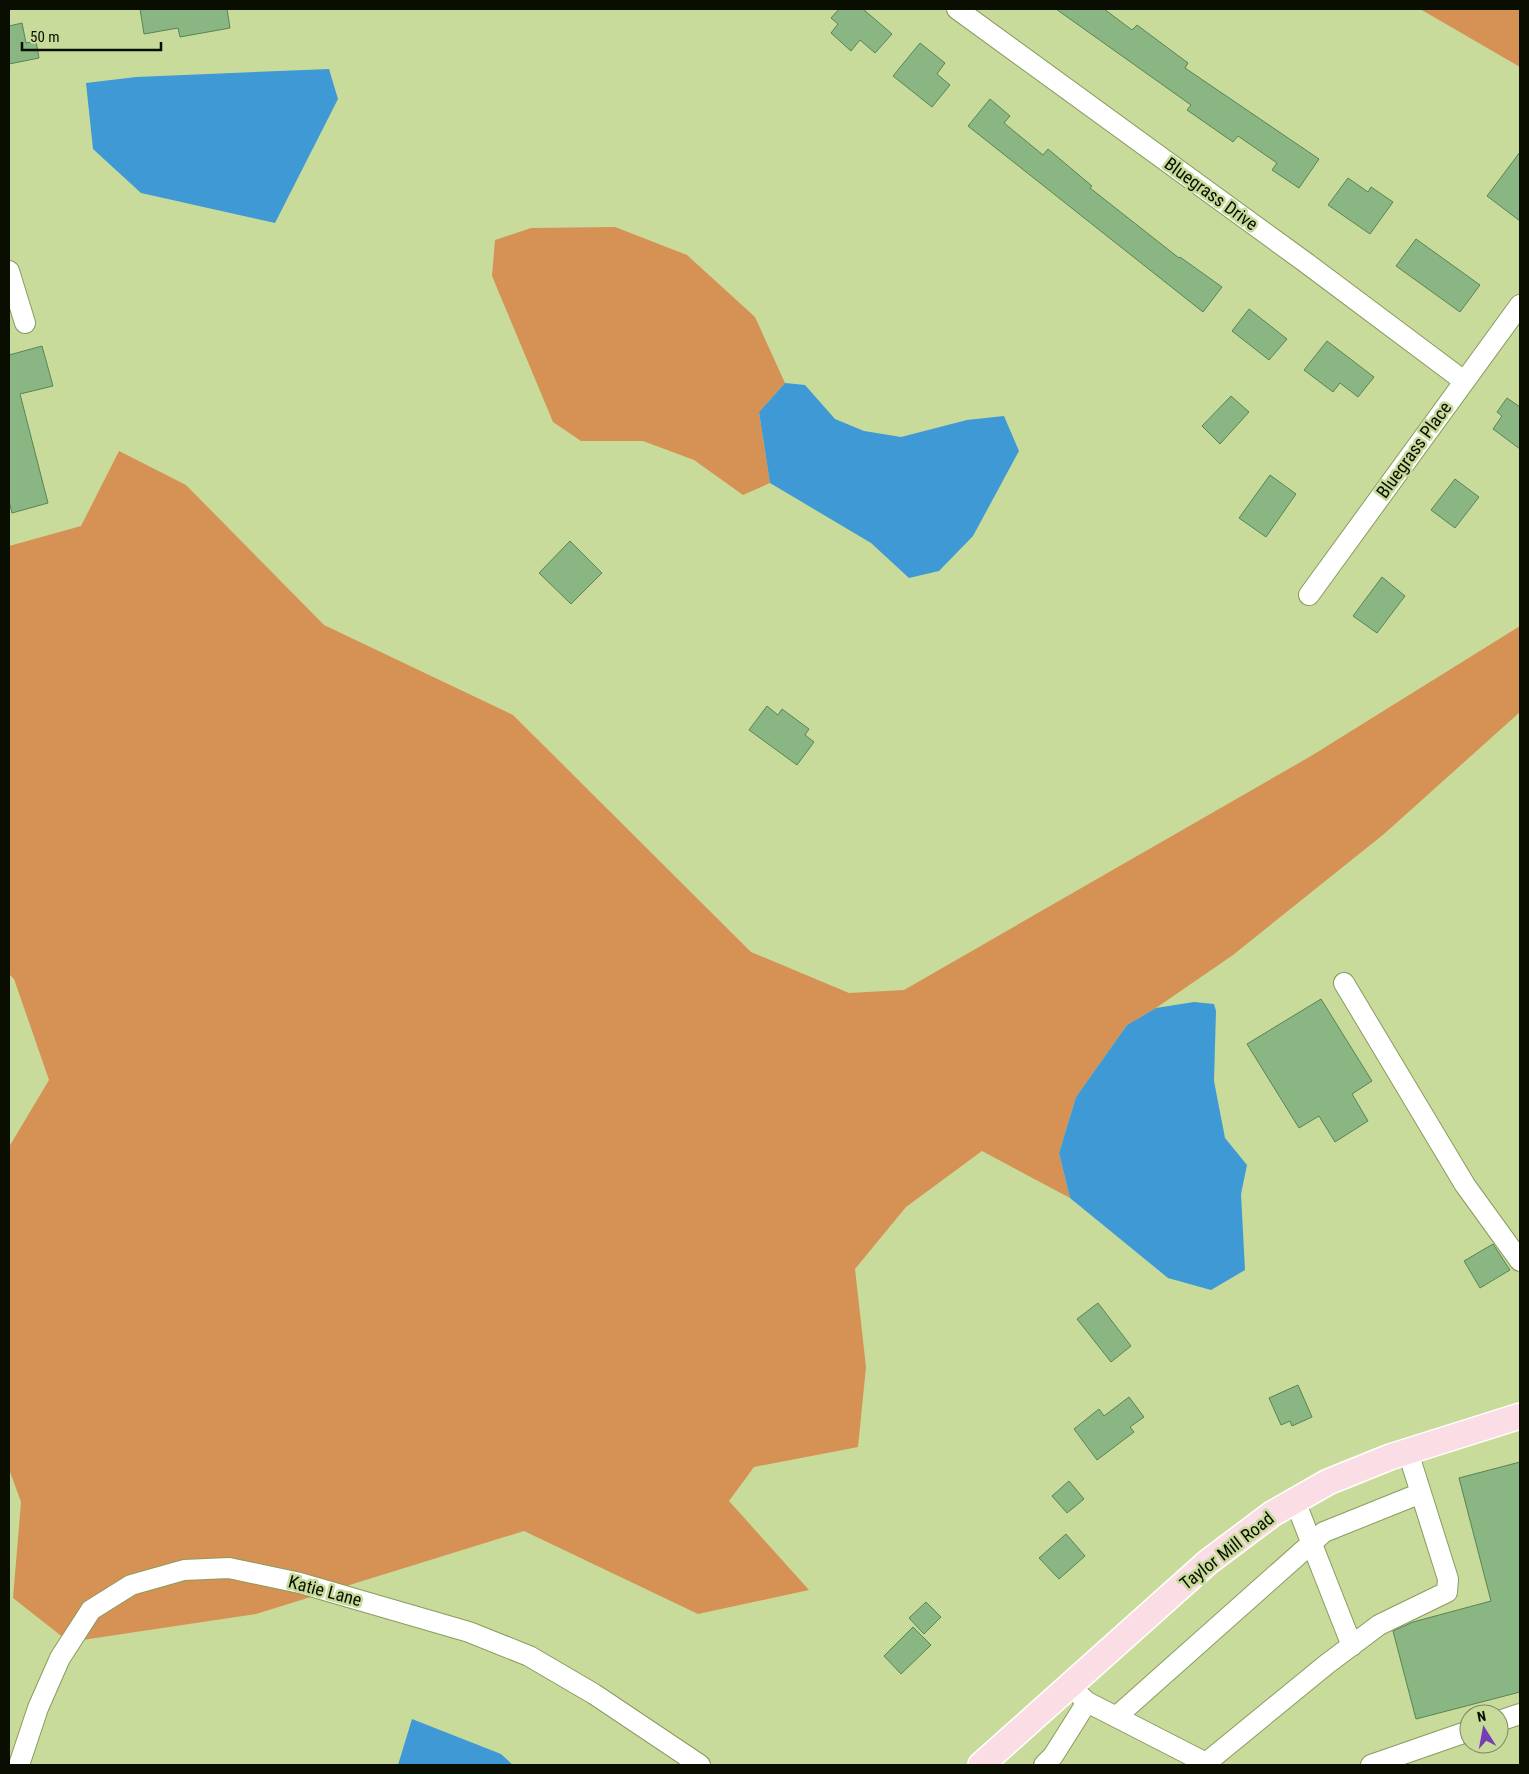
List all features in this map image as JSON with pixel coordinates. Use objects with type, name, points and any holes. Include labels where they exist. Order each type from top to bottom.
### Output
[{"type":"main road","name":"Taylor Mill Road","points":[[981,1765],[1078,1694],[1208,1562],[1272,1514],[1328,1482],[1408,1452],[1520,1416]]},
{"type":"street","name":"Bluegrass Drive","points":[[957,9],[1305,262],[1464,381]]},
{"type":"street","points":[[9,271],[25,323]]},
{"type":"street","name":"Bluegrass Place","points":[[1309,595],[1520,305]]},
{"type":"street","points":[[1344,983],[1465,1185],[1520,1261]]},
{"type":"street","points":[[1044,1765],[1053,1756],[1078,1694],[1116,1717],[1207,1764],[1379,1625],[1447,1592],[1448,1579],[1408,1452]]},
{"type":"street","points":[[1116,1717],[1324,1532],[1421,1492]]},
{"type":"street","points":[[1294,1501],[1352,1646]]},
{"type":"street","name":"Katie Lane","points":[[19,1765],[38,1708],[60,1658],[91,1610],[131,1585],[184,1570],[229,1568],[300,1583],[469,1632],[529,1656],[594,1694],[700,1765]]},
{"type":"street","points":[[1371,1765],[1459,1734]]},
{"type":"shaded area","points":[[1420,9],[1520,9],[1520,67]]},
{"type":"shaded area","points":[[615,227],[687,255],[755,317],[785,383],[759,412],[770,483],[743,495],[694,460],[643,441],[581,441],[553,422],[492,276],[495,240],[531,228]]},
{"type":"shaded area","points":[[119,451],[186,485],[324,625],[513,715],[751,952],[849,993],[904,990],[1311,756],[1520,626],[1520,712],[1384,834],[1233,955],[1156,1008],[1127,1025],[1076,1097],[1059,1153],[1070,1198],[982,1151],[906,1207],[855,1269],[866,1367],[858,1447],[754,1467],[729,1501],[809,1590],[698,1614],[524,1531],[256,1614],[69,1642],[13,1598],[21,1502],[9,1469],[9,1147],[49,1080],[14,979],[9,974],[9,546],[81,526]]},
{"type":"water","points":[[329,69],[338,99],[275,223],[141,193],[93,149],[86,83],[136,77]]},
{"type":"water","points":[[785,383],[805,385],[835,419],[864,431],[901,437],[967,420],[1004,416],[1019,451],[973,536],[939,571],[909,578],[871,543],[770,483],[759,412]]},
{"type":"water","points":[[1194,1002],[1214,1004],[1216,1011],[1214,1081],[1225,1138],[1247,1165],[1241,1194],[1245,1270],[1211,1290],[1168,1278],[1070,1198],[1059,1153],[1076,1097],[1127,1025],[1156,1008]]},
{"type":"water","points":[[412,1719],[501,1754],[513,1765],[398,1765]]},
{"type":"building","points":[[140,9],[227,9],[230,28],[180,37],[178,28],[144,34]]},
{"type":"building","points":[[839,9],[863,9],[892,34],[875,53],[860,40],[851,51],[831,33],[838,24],[831,18]]},
{"type":"building","points":[[1056,9],[1104,9],[1132,30],[1137,25],[1188,63],[1185,68],[1319,159],[1299,188],[1272,170],[1277,163],[1238,136],[1233,142],[1187,110],[1191,105]]},
{"type":"building","points":[[22,23],[26,43],[36,41],[39,58],[9,64],[9,26]]},
{"type":"building","points":[[920,43],[945,63],[937,74],[950,85],[932,107],[893,76]]},
{"type":"building","points":[[990,99],[1010,116],[1004,123],[1043,155],[1048,149],[1092,186],[1090,188],[1179,258],[1222,287],[1203,312],[968,126]]},
{"type":"building","points":[[1520,152],[1520,221],[1487,196]]},
{"type":"building","points":[[1348,178],[1368,192],[1371,187],[1393,202],[1370,234],[1328,205]]},
{"type":"building","points":[[1416,239],[1480,285],[1460,312],[1396,266]]},
{"type":"building","points":[[1249,309],[1287,339],[1269,360],[1232,331]]},
{"type":"building","points":[[1327,341],[1374,377],[1358,397],[1340,383],[1333,392],[1304,370]]},
{"type":"building","points":[[42,346],[53,386],[20,394],[48,503],[12,513],[9,501],[9,355]]},
{"type":"building","points":[[1231,396],[1249,412],[1220,444],[1202,426]]},
{"type":"building","points":[[1507,398],[1520,407],[1520,449],[1493,429],[1502,416],[1497,412]]},
{"type":"building","points":[[1270,475],[1296,494],[1266,537],[1239,518]]},
{"type":"building","points":[[1455,479],[1479,497],[1455,528],[1431,510]]},
{"type":"building","points":[[570,541],[602,573],[571,604],[539,573]]},
{"type":"building","points":[[1382,577],[1405,596],[1377,633],[1353,616]]},
{"type":"building","points":[[767,706],[778,715],[782,709],[809,729],[805,735],[814,742],[797,765],[749,730]]},
{"type":"building","points":[[1321,999],[1372,1081],[1352,1094],[1368,1121],[1335,1142],[1319,1116],[1299,1128],[1247,1044]]},
{"type":"building","points":[[1493,1244],[1510,1270],[1480,1288],[1464,1261]]},
{"type":"building","points":[[1098,1303],[1131,1346],[1111,1362],[1077,1319]]},
{"type":"building","points":[[1298,1385],[1312,1417],[1292,1426],[1290,1421],[1281,1425],[1269,1398]]},
{"type":"building","points":[[1129,1397],[1144,1417],[1130,1427],[1134,1432],[1097,1460],[1074,1429],[1099,1409],[1104,1416]]},
{"type":"building","points":[[1520,1462],[1520,1692],[1474,1704],[1459,1704],[1459,1708],[1416,1719],[1393,1631],[1413,1622],[1491,1601],[1459,1478]]},
{"type":"building","points":[[1069,1481],[1084,1499],[1067,1513],[1052,1496]]},
{"type":"building","points":[[1066,1534],[1085,1556],[1059,1579],[1039,1558]]},
{"type":"building","points":[[926,1602],[941,1617],[924,1634],[909,1618]]},
{"type":"building","points":[[913,1627],[931,1645],[901,1674],[884,1656]]}]
